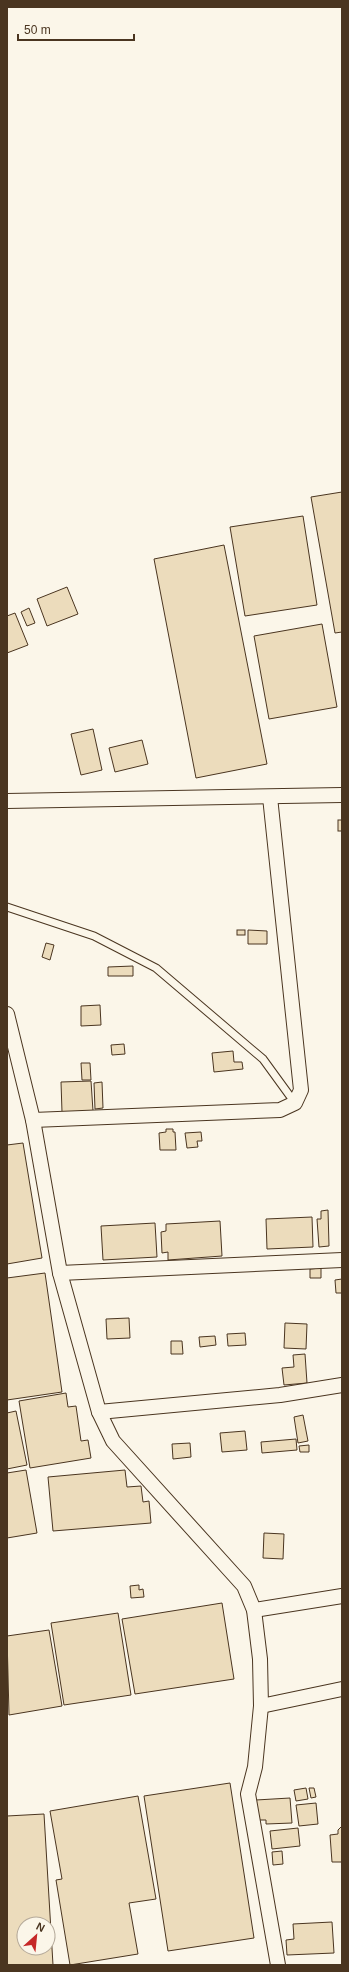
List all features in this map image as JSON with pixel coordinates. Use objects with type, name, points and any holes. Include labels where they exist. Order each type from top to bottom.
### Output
[{"type":"street","points":[[7,801],[342,795]]},
{"type":"street","points":[[33,1120],[280,1110],[295,1103],[301,1090],[270,797]]},
{"type":"street","points":[[7,1014],[33,1120],[60,1273],[99,1412],[113,1441],[244,1586],[254,1610],[260,1659],[261,1706],[255,1767],[248,1794],[278,1965]]},
{"type":"street","points":[[60,1273],[342,1260]]},
{"type":"street","points":[[99,1412],[280,1395],[342,1385]]},
{"type":"street","points":[[254,1610],[342,1596]]},
{"type":"street","points":[[261,1706],[342,1688]]},
{"type":"lane","points":[[7,906],[94,936],[156,968],[263,1059],[295,1103]]},
{"type":"building","points":[[342,492],[342,632],[335,633],[311,497]]},
{"type":"building","points":[[303,516],[317,605],[245,616],[230,527]]},
{"type":"building","points":[[224,545],[267,764],[196,778],[154,559]]},
{"type":"building","points":[[67,587],[78,614],[47,626],[37,599]]},
{"type":"building","points":[[29,608],[35,623],[27,626],[21,612]]},
{"type":"building","points":[[15,613],[28,645],[7,653],[7,616]]},
{"type":"building","points":[[322,624],[337,707],[269,719],[254,636]]},
{"type":"building","points":[[93,729],[102,770],[81,775],[71,734]]},
{"type":"building","points":[[142,740],[148,764],[115,772],[109,748]]},
{"type":"building","points":[[338,820],[342,820],[342,831],[338,831]]},
{"type":"building","points":[[237,930],[245,930],[245,935],[237,935]]},
{"type":"building","points":[[248,930],[267,931],[267,944],[248,944]]},
{"type":"building","points":[[46,943],[54,945],[50,960],[42,957]]},
{"type":"building","points":[[133,966],[133,976],[108,976],[108,967]]},
{"type":"building","points":[[100,1005],[101,1025],[81,1026],[81,1006]]},
{"type":"building","points":[[124,1044],[125,1054],[112,1055],[111,1045]]},
{"type":"building","points":[[233,1051],[234,1062],[242,1062],[243,1069],[214,1072],[212,1053]]},
{"type":"building","points":[[81,1063],[90,1063],[91,1080],[82,1080]]},
{"type":"building","points":[[91,1081],[93,1111],[62,1112],[61,1082]]},
{"type":"building","points":[[102,1082],[103,1108],[95,1109],[94,1083]]},
{"type":"building","points":[[166,1129],[173,1129],[173,1132],[175,1132],[176,1150],[160,1150],[159,1133],[166,1132]]},
{"type":"building","points":[[201,1132],[202,1141],[197,1141],[198,1147],[187,1148],[185,1133]]},
{"type":"building","points":[[23,1143],[42,1258],[7,1264],[7,1145]]},
{"type":"building","points":[[328,1210],[329,1246],[319,1247],[317,1219],[321,1219],[321,1211]]},
{"type":"building","points":[[312,1217],[313,1247],[267,1249],[266,1219]]},
{"type":"building","points":[[220,1221],[222,1256],[168,1260],[168,1252],[162,1253],[161,1232],[166,1231],[166,1224]]},
{"type":"building","points":[[155,1223],[157,1257],[103,1260],[101,1226]]},
{"type":"building","points":[[321,1268],[321,1278],[310,1278],[310,1269]]},
{"type":"building","points":[[45,1273],[62,1392],[7,1400],[7,1278]]},
{"type":"building","points":[[342,1279],[342,1293],[336,1293],[335,1280]]},
{"type":"building","points":[[129,1318],[130,1338],[107,1339],[106,1319]]},
{"type":"building","points":[[285,1323],[307,1324],[306,1349],[284,1348]]},
{"type":"building","points":[[245,1333],[246,1345],[228,1346],[227,1334]]},
{"type":"building","points":[[215,1336],[216,1345],[200,1347],[199,1337]]},
{"type":"building","points":[[171,1341],[182,1341],[183,1354],[171,1354]]},
{"type":"building","points":[[305,1354],[307,1383],[284,1385],[282,1368],[294,1367],[293,1355]]},
{"type":"building","points":[[66,1393],[68,1407],[76,1406],[81,1441],[88,1440],[91,1458],[30,1468],[19,1401]]},
{"type":"building","points":[[16,1411],[27,1465],[7,1469],[7,1413]]},
{"type":"building","points":[[303,1415],[308,1441],[298,1443],[294,1417]]},
{"type":"building","points":[[245,1431],[247,1450],[222,1452],[220,1433]]},
{"type":"building","points":[[296,1439],[297,1450],[262,1453],[261,1442]]},
{"type":"building","points":[[190,1443],[191,1457],[173,1459],[172,1444]]},
{"type":"building","points":[[309,1445],[309,1452],[300,1452],[299,1446]]},
{"type":"building","points":[[26,1470],[37,1533],[7,1538],[7,1473]]},
{"type":"building","points":[[125,1470],[127,1487],[141,1486],[143,1502],[149,1501],[151,1523],[53,1531],[48,1477]]},
{"type":"building","points":[[264,1533],[284,1534],[283,1559],[263,1558]]},
{"type":"building","points":[[139,1585],[139,1590],[143,1589],[144,1597],[131,1598],[130,1586]]},
{"type":"building","points":[[222,1603],[234,1679],[135,1694],[122,1619]]},
{"type":"building","points":[[118,1613],[131,1695],[64,1705],[51,1623]]},
{"type":"building","points":[[49,1630],[62,1706],[9,1715],[7,1636]]},
{"type":"building","points":[[230,1783],[254,1938],[168,1951],[144,1796]]},
{"type":"building","points":[[306,1788],[308,1799],[296,1801],[294,1790]]},
{"type":"building","points":[[309,1788],[314,1788],[316,1797],[311,1798]]},
{"type":"building","points":[[138,1796],[156,1899],[129,1903],[138,1954],[70,1965],[56,1880],[62,1879],[50,1811]]},
{"type":"building","points":[[290,1798],[292,1823],[266,1824],[266,1820],[257,1820],[256,1800]]},
{"type":"building","points":[[316,1803],[318,1824],[299,1826],[296,1805]]},
{"type":"building","points":[[44,1814],[50,1916],[16,1916],[16,1956],[52,1956],[53,1965],[7,1965],[7,1816]]},
{"type":"building","points":[[342,1826],[342,1862],[332,1862],[330,1835],[338,1834],[338,1830]]},
{"type":"building","points":[[298,1828],[300,1846],[272,1849],[270,1831]]},
{"type":"building","points":[[282,1851],[283,1864],[273,1865],[272,1852]]},
{"type":"building","points":[[332,1922],[334,1953],[287,1955],[286,1940],[294,1939],[293,1924]]}]
